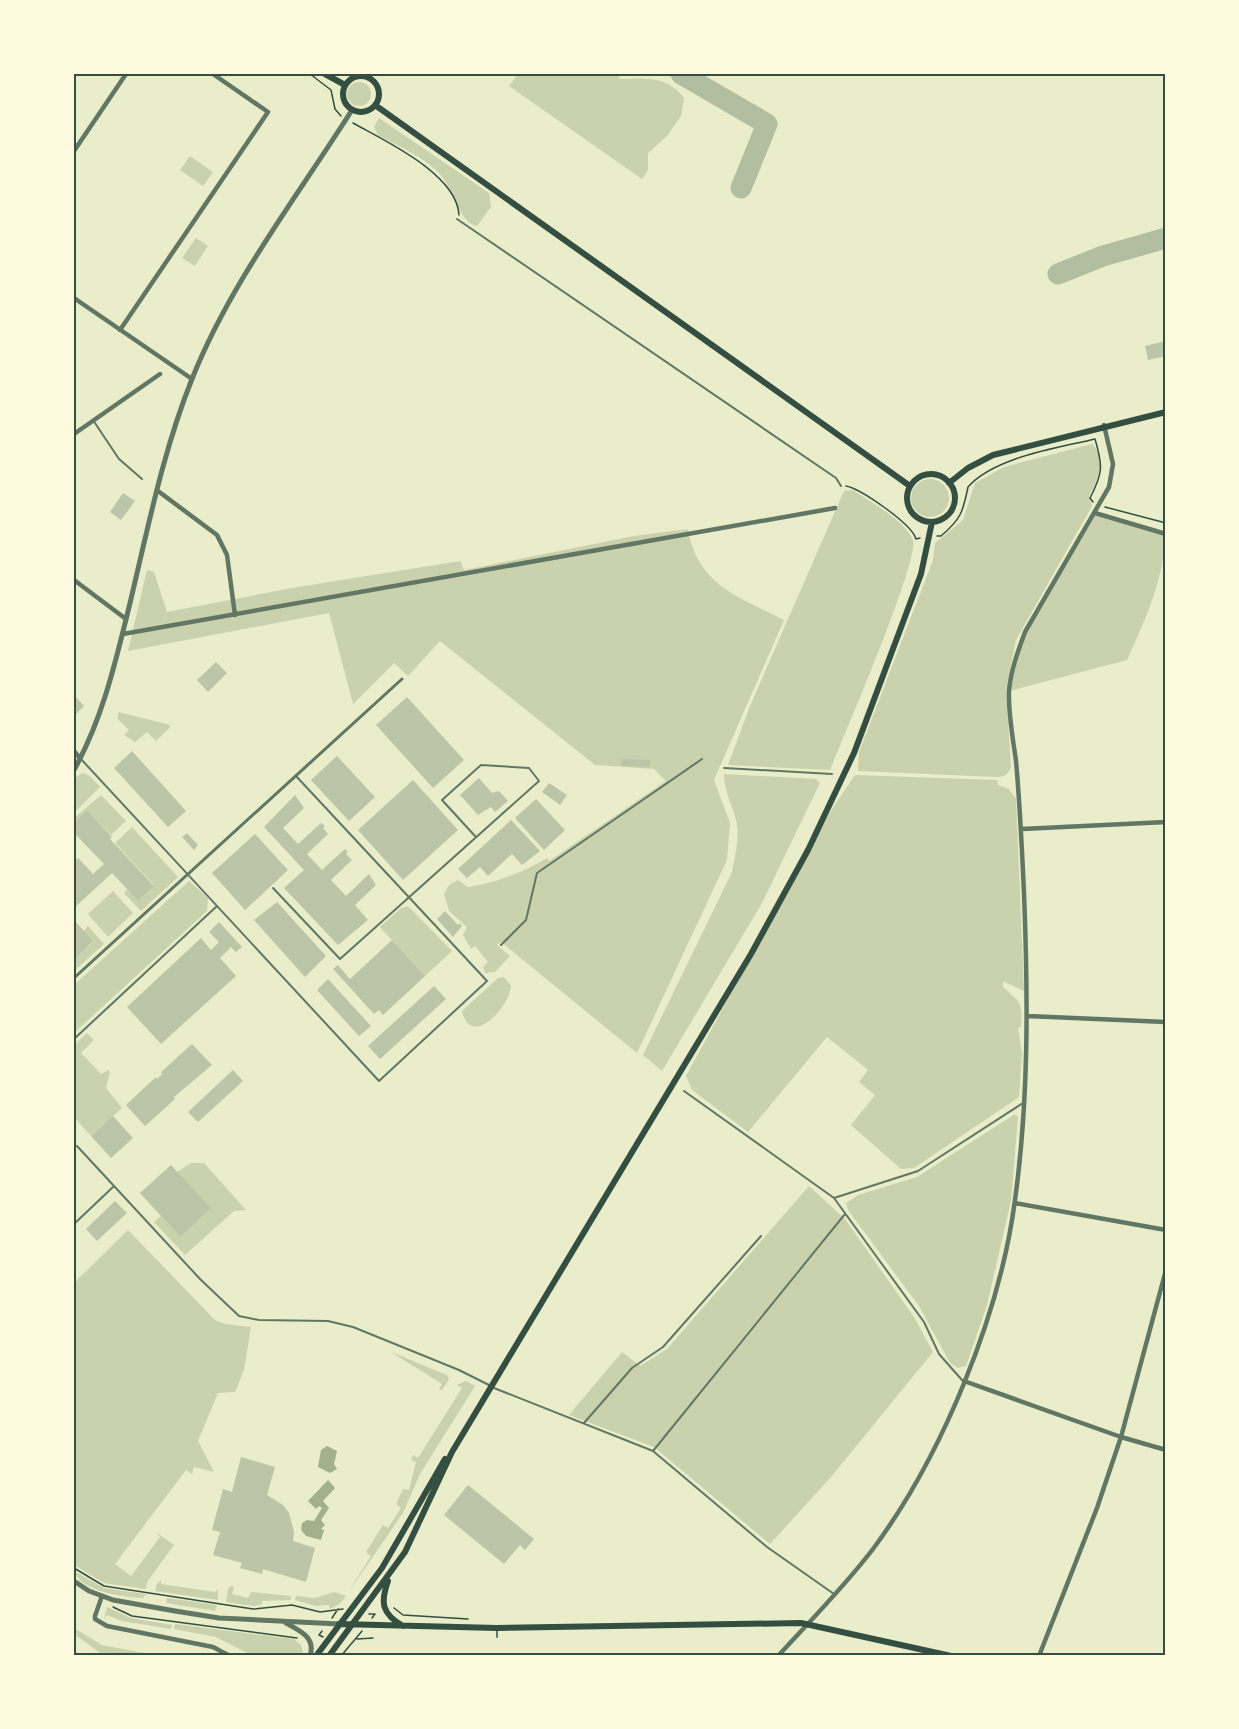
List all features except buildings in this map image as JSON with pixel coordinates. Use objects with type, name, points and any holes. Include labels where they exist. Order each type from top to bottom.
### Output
[{"type":"main road","points":[[325,74],[345,85]]},
{"type":"main road","points":[[357,76],[369,76],[379,91],[375,105],[364,112],[352,110],[343,100],[345,85],[357,76]]},
{"type":"main road","points":[[375,105],[910,486]]},
{"type":"main road","points":[[949,483],[968,468],[993,455],[1104,425],[1166,412]]},
{"type":"main road","points":[[930,474],[943,478],[949,483],[954,498],[951,510],[943,518],[932,522],[918,518],[911,511],[907,498],[910,486],[917,479],[930,474]]},
{"type":"main road","points":[[329,1656],[392,1572],[413,1537],[452,1452],[751,954],[808,850],[854,753],[921,574],[932,522]]},
{"type":"main road","points":[[316,1656],[382,1568],[405,1531],[438,1468],[452,1452]]},
{"type":"main road","points":[[392,1572],[382,1602],[383,1610],[390,1618],[404,1626]]},
{"type":"main road","points":[[339,1624],[497,1628],[810,1624],[951,1656]]},
{"type":"street","points":[[74,151],[126,74]]},
{"type":"street","points":[[120,330],[268,112],[213,74]]},
{"type":"street","points":[[74,770],[102,706],[123,634],[158,491],[192,379],[216,328],[260,252],[352,110]]},
{"type":"street","points":[[74,298],[192,379]]},
{"type":"street","points":[[74,434],[160,374]]},
{"type":"street","points":[[778,1656],[836,1595],[874,1548],[910,1492],[942,1433],[964,1381],[990,1307],[1015,1203],[1025,1101],[1027,1016],[1022,829],[1009,691],[1016,657],[1025,632],[1109,487],[1113,464],[1104,425]]},
{"type":"street","points":[[158,491],[217,535],[227,555],[235,615]]},
{"type":"street","points":[[123,634],[836,508]]},
{"type":"street","points":[[1095,513],[1166,534]]},
{"type":"street","points":[[74,580],[126,619]]},
{"type":"street","points":[[74,978],[402,679]]},
{"type":"street","points":[[74,751],[80,758]]},
{"type":"street","points":[[1022,829],[1166,822]]},
{"type":"street","points":[[1027,1016],[1166,1022]]},
{"type":"street","points":[[1015,1203],[1166,1230]]},
{"type":"street","points":[[1039,1656],[1097,1508],[1121,1437],[1166,1270]]},
{"type":"street","points":[[964,1381],[1121,1437],[1166,1450]]},
{"type":"street","points":[[74,1581],[100,1599],[219,1618],[339,1624]]},
{"type":"street","points":[[100,1599],[95,1619],[110,1628],[213,1647],[230,1656]]},
{"type":"street","points":[[285,1622],[304,1633],[311,1641],[310,1656]]},
{"type":"lane","points":[[457,219],[836,478],[841,486]]},
{"type":"lane","points":[[93,420],[119,459],[142,479]]},
{"type":"lane","points":[[80,758],[379,1081],[487,981],[296,776]]},
{"type":"lane","points":[[501,945],[526,920],[537,873],[702,759]]},
{"type":"lane","points":[[273,888],[340,959],[475,836],[482,834],[538,781],[529,768],[480,765],[442,800],[475,836]]},
{"type":"lane","points":[[724,768],[832,774]]},
{"type":"lane","points":[[74,1039],[218,906]]},
{"type":"lane","points":[[684,1091],[834,1198],[924,1322],[939,1354],[964,1381]]},
{"type":"lane","points":[[834,1198],[918,1171],[1025,1101]]},
{"type":"lane","points":[[76,1146],[214,1293],[239,1316],[259,1320],[328,1321],[353,1327],[459,1370],[491,1387],[653,1451],[767,1547],[836,1595]]},
{"type":"lane","points":[[74,1224],[114,1186]]},
{"type":"lane","points":[[653,1451],[845,1214]]},
{"type":"lane","points":[[584,1423],[632,1368],[663,1347],[761,1236]]},
{"type":"lane","points":[[497,1628],[497,1637]]},
{"type":"path","points":[[310,74],[331,90]]},
{"type":"path","points":[[368,131],[424,164],[437,175],[460,213],[457,219]]},
{"type":"path","points":[[841,486],[856,488],[903,523],[916,539],[941,536],[963,514],[968,487],[988,471],[1029,455],[1095,439],[1102,462],[1100,478],[1090,498],[1100,506],[1166,523]]},
{"type":"path","points":[[74,1568],[105,1586],[254,1609],[292,1605],[320,1612],[339,1608]]},
{"type":"path","points":[[100,1599],[132,1616],[299,1639]]},
{"type":"path","points":[[391,1605],[403,1615],[468,1619]]},
{"type":"path","points":[[341,1656],[356,1639],[373,1638]]},
{"type":"shaded area","points":[[518,74],[617,74],[620,79],[638,78],[663,82],[678,91],[684,98],[681,116],[667,136],[648,153],[648,170],[642,179],[509,86]]},
{"type":"shaded area","points":[[359,82],[364,83],[370,89],[370,99],[364,105],[359,106],[354,105],[348,99],[347,94],[348,89],[354,83]]},
{"type":"shaded area","points":[[379,118],[489,193],[491,207],[477,226],[466,219],[437,171],[421,159],[378,135],[374,127]]},
{"type":"shaded area","points":[[190,156],[213,172],[203,186],[180,170]]},
{"type":"shaded area","points":[[196,238],[208,246],[195,266],[182,258]]},
{"type":"shaded area","points":[[1092,444],[1099,456],[1100,470],[1089,496],[1092,506],[1016,640],[1006,689],[1011,767],[1009,772],[997,777],[858,771],[859,752],[933,560],[935,543],[963,520],[975,483],[1004,467]]},
{"type":"shaded area","points":[[930,479],[937,480],[943,485],[948,491],[948,505],[943,511],[937,516],[930,517],[923,516],[917,511],[912,505],[911,498],[912,491],[917,485],[923,480]]},
{"type":"shaded area","points":[[853,490],[886,512],[909,532],[913,540],[912,554],[893,613],[830,770],[728,765],[750,706],[844,491]]},
{"type":"shaded area","points":[[1095,513],[1165,534],[1158,583],[1127,660],[1009,691],[1025,632]]},
{"type":"shaded area","points":[[688,529],[700,564],[710,576],[736,596],[784,620],[714,780],[730,823],[727,860],[637,1053],[501,942],[497,945],[510,956],[495,972],[485,973],[483,967],[488,962],[475,946],[471,949],[463,935],[467,927],[449,911],[444,894],[449,885],[458,880],[468,887],[479,885],[499,880],[547,858],[549,861],[666,781],[654,769],[595,765],[440,641],[408,676],[394,663],[353,704],[329,613],[128,651],[147,570],[154,572],[167,612],[292,588],[460,561],[464,570],[634,536]]},
{"type":"shaded area","points":[[119,712],[170,725],[170,727],[156,741],[147,732],[135,742],[124,735],[129,730],[117,718]]},
{"type":"shaded area","points":[[83,773],[90,776],[100,787],[74,813],[74,778]]},
{"type":"shaded area","points":[[724,774],[816,779],[820,783],[762,903],[662,1071],[643,1055],[732,872],[737,846],[737,826],[725,786]]},
{"type":"shaded area","points":[[855,775],[997,780],[998,785],[1009,789],[1016,799],[1024,991],[1003,981],[1003,987],[1020,1004],[1021,1008],[1021,1027],[1018,1028],[1022,1053],[1019,1097],[914,1168],[901,1169],[851,1125],[875,1095],[859,1082],[868,1070],[827,1037],[748,1132],[692,1090],[686,1076],[830,812]]},
{"type":"shaded area","points":[[101,795],[126,821],[111,835],[87,810],[74,822],[74,818]]},
{"type":"shaded area","points":[[132,827],[178,877],[141,911],[124,893],[127,889],[138,901],[154,885],[115,843]]},
{"type":"shaded area","points":[[189,881],[208,898],[207,911],[74,1033],[74,985]]},
{"type":"shaded area","points":[[113,891],[133,913],[108,937],[88,914]]},
{"type":"shaded area","points":[[408,906],[452,951],[425,976],[380,927],[401,908]]},
{"type":"shaded area","points":[[88,926],[104,944],[74,971],[74,953],[77,956],[93,942],[83,931]]},
{"type":"shaded area","points":[[504,977],[511,986],[504,1004],[497,1013],[481,1026],[473,1026],[467,1022],[462,1011],[498,978]]},
{"type":"shaded area","points":[[87,1033],[94,1040],[81,1053],[101,1074],[108,1070],[110,1073],[106,1088],[122,1108],[91,1136],[74,1117],[74,1045]]},
{"type":"shaded area","points":[[1015,1114],[1018,1117],[1011,1201],[987,1305],[966,1366],[958,1368],[950,1363],[919,1306],[848,1210],[846,1203],[858,1195],[917,1177]]},
{"type":"shaded area","points":[[191,1163],[204,1163],[246,1210],[234,1211],[185,1255],[154,1222],[161,1216],[180,1237],[177,1172]]},
{"type":"shaded area","points":[[809,1186],[845,1219],[914,1317],[933,1352],[831,1477],[770,1544],[654,1447],[569,1415],[622,1352],[640,1366],[667,1349]]},
{"type":"shaded area","points":[[128,1230],[215,1320],[225,1324],[251,1327],[244,1370],[235,1392],[218,1393],[198,1441],[214,1472],[194,1467],[192,1474],[186,1470],[115,1564],[131,1576],[160,1537],[156,1532],[174,1545],[147,1582],[146,1589],[104,1583],[74,1565],[74,1283]]},
{"type":"shaded area","points":[[391,1352],[447,1375],[449,1379],[442,1390],[439,1390],[442,1384]]},
{"type":"shaded area","points":[[466,1381],[475,1386],[420,1474],[403,1513],[348,1593],[371,1556],[366,1552],[383,1525],[388,1528],[401,1508],[396,1504],[403,1489],[409,1490],[416,1462],[411,1460],[413,1455],[418,1458],[462,1388],[457,1385]]},
{"type":"shaded area","points":[[327,1446],[337,1451],[334,1464],[337,1469],[330,1473],[318,1467],[321,1450]]},
{"type":"shaded area","points":[[328,1480],[335,1488],[323,1501],[329,1508],[321,1520],[325,1525],[321,1529],[324,1530],[321,1540],[306,1536],[301,1530],[302,1523],[307,1520],[314,1521],[322,1508],[319,1506],[316,1509],[308,1501]]},
{"type":"shaded area","points":[[74,1571],[104,1588],[146,1594],[143,1598],[94,1589],[78,1578]]},
{"type":"shaded area","points":[[161,1580],[161,1584],[215,1592],[218,1589],[218,1600],[155,1591]]},
{"type":"shaded area","points":[[231,1586],[234,1587],[232,1594],[248,1598],[251,1592],[291,1596],[291,1600],[262,1601],[262,1604],[254,1606],[226,1602],[228,1589]]},
{"type":"shaded area","points":[[334,1592],[346,1596],[341,1603],[330,1609],[329,1605],[316,1606],[295,1600],[296,1596],[315,1598]]},
{"type":"shaded area","points":[[167,1598],[217,1605],[215,1611],[166,1603]]},
{"type":"shaded area","points":[[107,1607],[131,1618],[172,1625],[171,1629],[122,1621],[107,1615],[104,1620]]},
{"type":"shaded area","points":[[175,1624],[294,1639],[301,1645],[303,1654],[251,1655],[216,1637],[174,1629]]},
{"type":"shaded area","points":[[74,1628],[102,1645],[154,1655],[103,1655],[74,1634]]},
{"type":"taxiway","points":[[681,74],[767,124],[741,188]]},
{"type":"taxiway","points":[[1058,274],[1103,256],[1166,238]]}]
